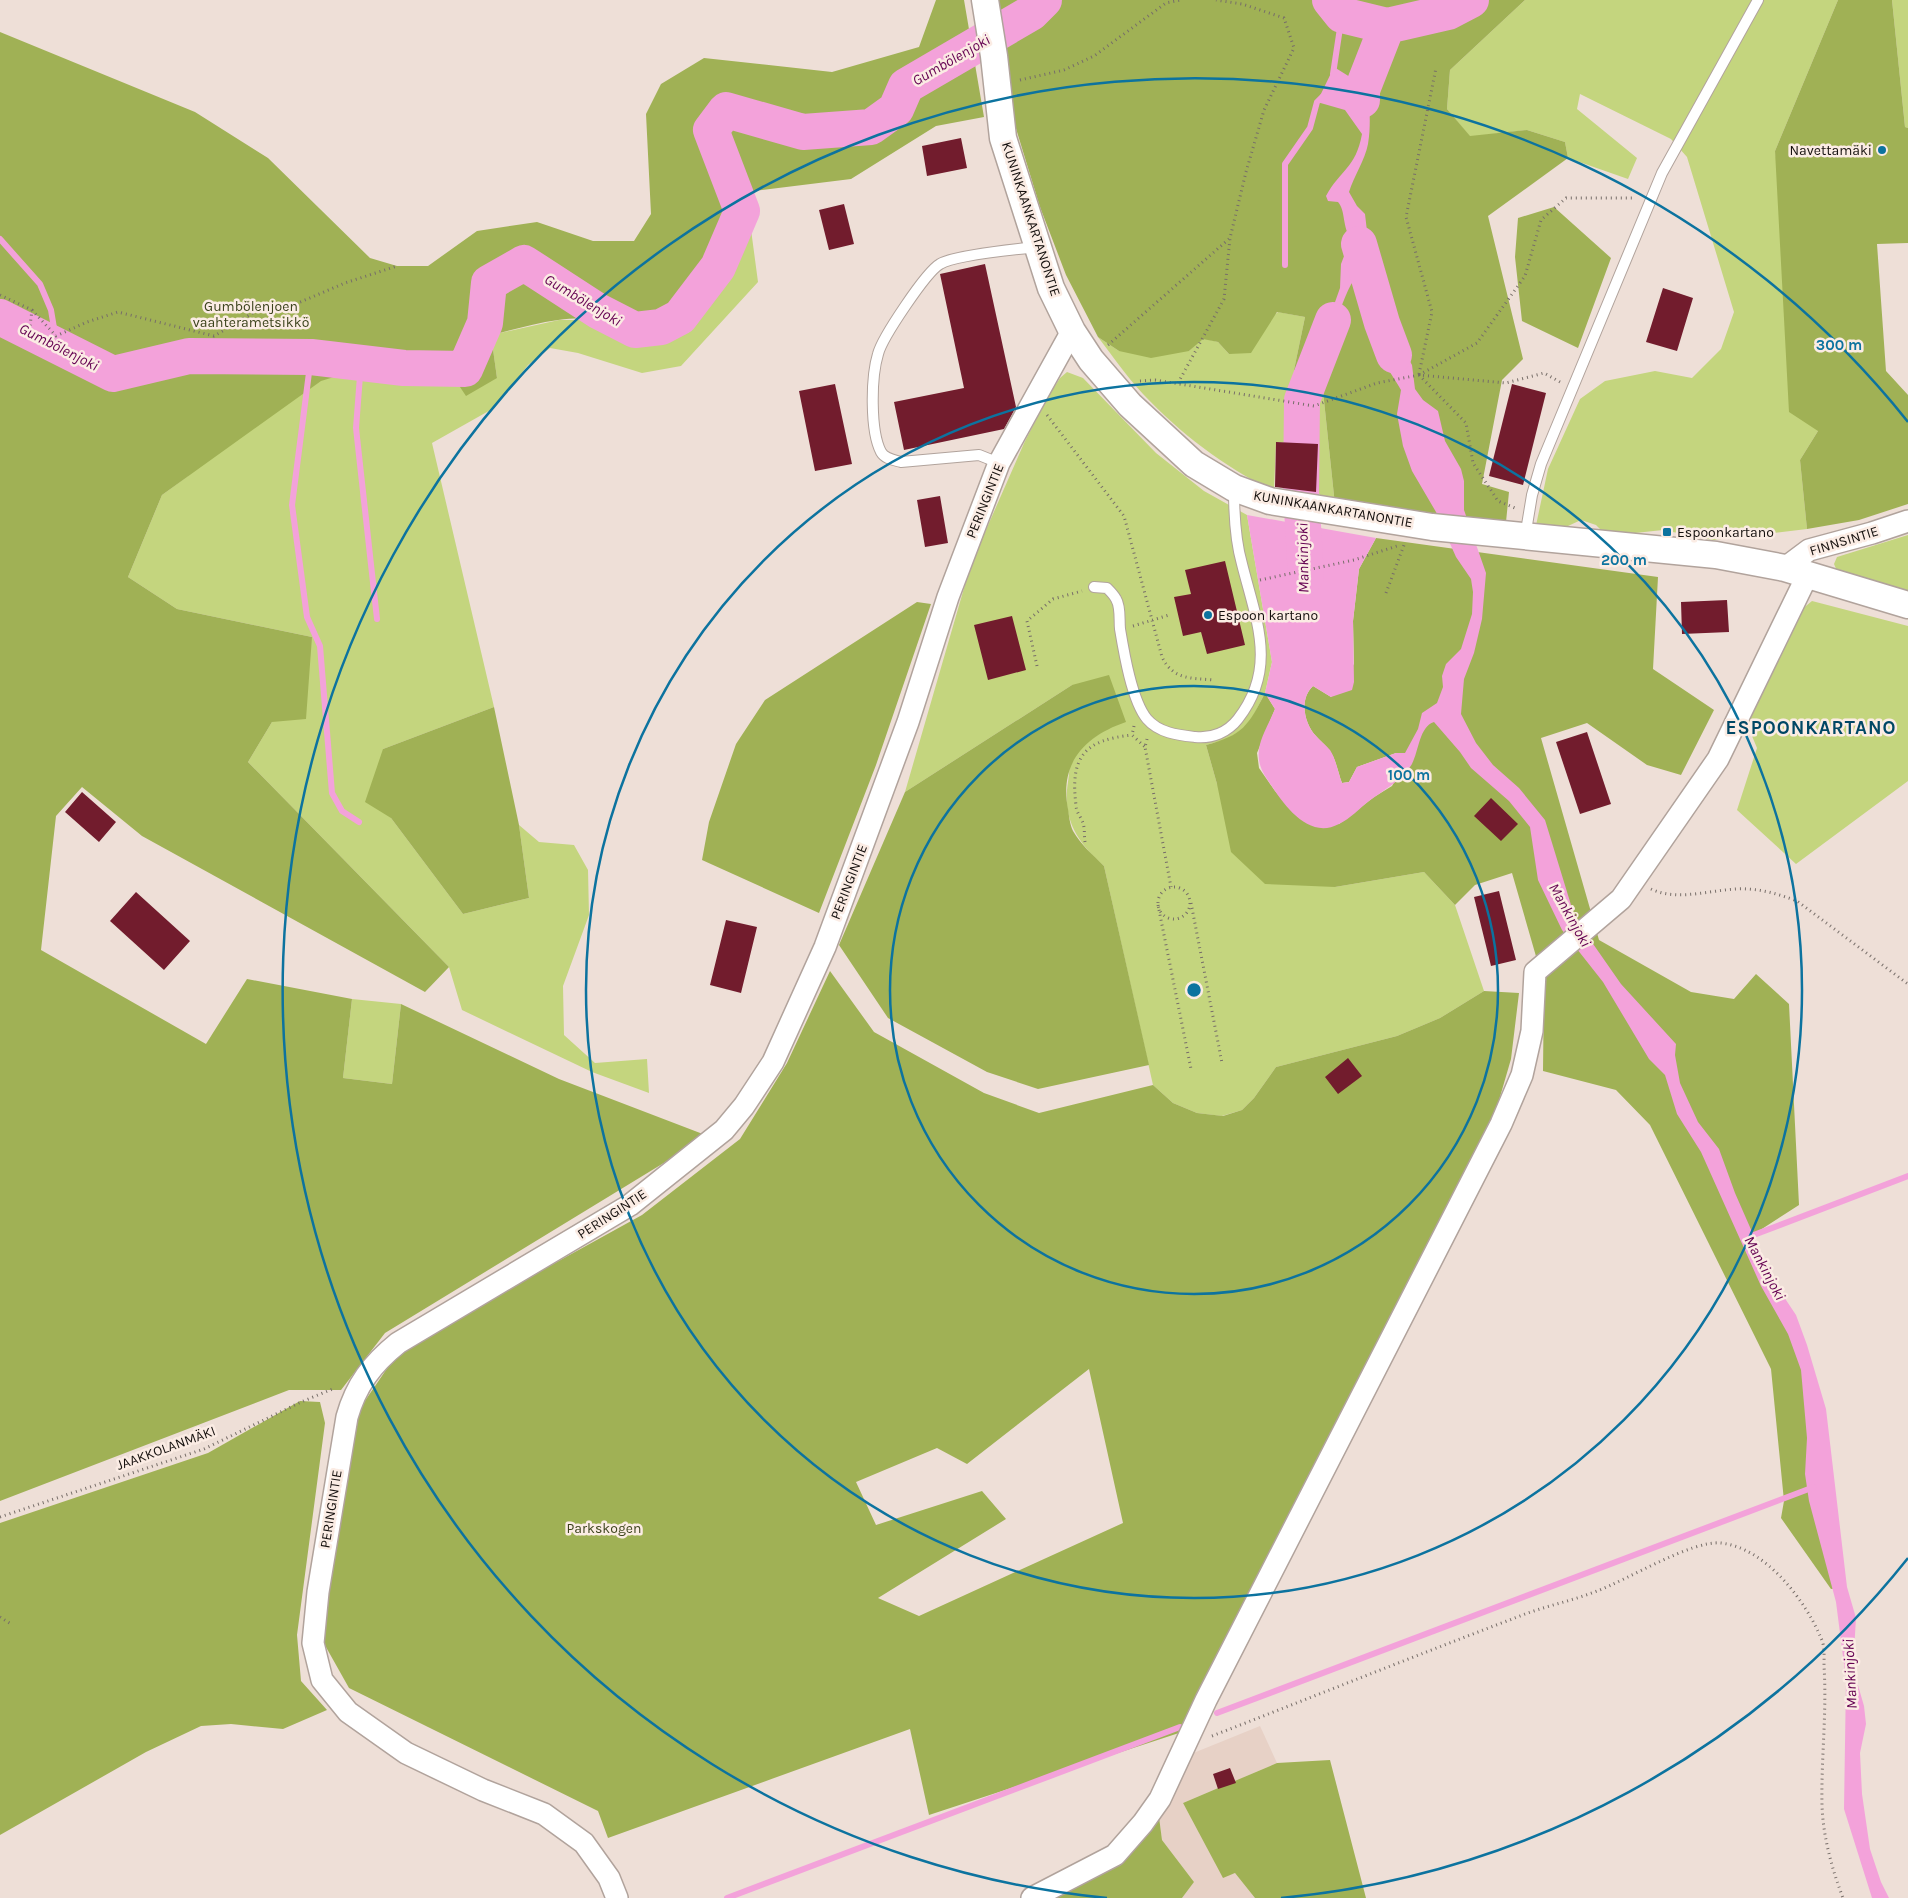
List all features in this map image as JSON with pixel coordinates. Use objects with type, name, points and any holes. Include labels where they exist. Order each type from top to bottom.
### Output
[{"type":"street","name":"KUNINKAANKARTANONTIE","points":[[986,8],[998,85],[1003,138],[1051,288],[1072,331],[1091,360],[1158,432],[1194,464],[1234,488],[1270,501],[1432,527],[1525,538],[1716,555],[1796,571],[1908,605]]},
{"type":"street","name":"PERINGINTIE","points":[[617,1898],[609,1878],[584,1844],[544,1814],[483,1790],[406,1752],[348,1712],[322,1680],[313,1643],[318,1592],[347,1417],[352,1398],[363,1378],[380,1357],[398,1343],[630,1206],[724,1130],[744,1106],[773,1062],[824,946],[908,722],[948,596],[1000,463],[1032,400],[1072,331]]},
{"type":"street","name":"FINNSINTIE","points":[[1796,571],[1809,550],[1872,534],[1908,521]]},
{"type":"street","points":[[1032,1898],[1115,1855],[1143,1823],[1160,1799],[1206,1700],[1501,1124],[1522,1075],[1532,1031],[1535,972],[1621,899],[1718,759],[1796,571]]},
{"type":"lane","points":[[1525,538],[1532,495],[1541,464],[1662,173],[1758,0]]},
{"type":"lane","points":[[1000,463],[979,455],[901,462],[890,459],[882,452],[875,431],[873,391],[878,353],[919,284],[942,262],[1037,247]]},
{"type":"lane","points":[[1094,587],[1106,588],[1117,600],[1120,629],[1140,709],[1151,724],[1173,734],[1198,738],[1218,736],[1234,725],[1251,703],[1260,680],[1262,658],[1255,615],[1241,562],[1234,516],[1234,488]]},
{"type":"path","points":[[998,85],[1064,70],[1094,56],[1166,3],[1181,0]]},
{"type":"path","points":[[1178,383],[1224,299],[1230,238],[1264,110],[1294,48],[1284,18],[1242,4],[1216,0]]},
{"type":"path","points":[[1419,375],[1432,312],[1406,217],[1436,68]]},
{"type":"path","points":[[1419,375],[1477,343],[1525,276],[1541,220],[1566,198],[1652,198]]},
{"type":"path","points":[[1091,360],[1230,238]]},
{"type":"path","points":[[0,295],[32,310],[56,336],[87,322],[118,312],[214,336],[258,310],[298,303],[345,283],[397,266]]},
{"type":"path","points":[[30,326],[32,310]]},
{"type":"path","points":[[1112,384],[1155,380],[1314,406],[1377,383],[1419,375],[1506,383],[1544,373],[1573,390]]},
{"type":"path","points":[[1419,375],[1466,422],[1473,463],[1498,501]]},
{"type":"path","points":[[1032,400],[1053,420],[1124,516],[1162,657],[1167,667],[1175,674],[1214,680]]},
{"type":"path","points":[[1270,578],[1315,569],[1387,550],[1406,541],[1386,593]]},
{"type":"path","points":[[1037,666],[1027,621],[1053,599],[1094,587]]},
{"type":"path","points":[[1120,629],[1169,616]]},
{"type":"path","points":[[1151,724],[1145,747],[1172,887]]},
{"type":"path","points":[[1085,842],[1083,824],[1076,808],[1074,781],[1077,762],[1094,743],[1109,738],[1132,735]]},
{"type":"path","points":[[1634,878],[1654,890],[1674,895],[1748,889],[1776,893],[1797,901],[1908,984]]},
{"type":"path","points":[[1172,887],[1185,891],[1191,904],[1222,1063]]},
{"type":"path","points":[[1172,887],[1160,895],[1158,905],[1191,1069]]},
{"type":"path","points":[[1158,905],[1167,918],[1178,919],[1187,914],[1191,904]]},
{"type":"path","name":"JAAKKOLANMÄKI","points":[[0,1517],[204,1449],[301,1402],[363,1378]]},
{"type":"path","points":[[1186,1746],[1523,1615],[1597,1591],[1692,1549],[1719,1543],[1737,1547],[1765,1564],[1788,1583],[1808,1611],[1823,1641],[1825,1685],[1823,1820],[1835,1877],[1843,1898]]},
{"type":"path","points":[[0,1617],[11,1624]]},
{"type":"shaded area","points":[[1260,1726],[1277,1763],[1183,1803],[1223,1877],[1235,1873],[1255,1898],[1182,1898],[1194,1882],[1162,1840],[1159,1817],[1191,1754]]},
{"type":"green space","name":"Gumbölenjoen vaahterametsikkö","points":[[936,0],[964,0],[984,117],[936,126],[851,179],[746,192],[722,240],[699,278],[675,306],[664,313],[651,317],[625,320],[558,320],[491,335],[497,378],[466,396],[446,366],[389,360],[321,381],[162,495],[128,577],[177,609],[312,637],[306,719],[272,722],[248,762],[449,967],[425,992],[142,836],[82,787],[56,816],[41,950],[206,1044],[247,979],[352,999],[343,1078],[392,1084],[401,1004],[559,1079],[708,1136],[385,1333],[341,1390],[289,1390],[0,1501],[0,32],[195,112],[268,158],[370,258],[397,266],[428,266],[477,231],[537,222],[593,241],[634,241],[651,214],[646,114],[661,84],[704,58],[832,72],[919,47]]},
{"type":"green space","points":[[996,0],[1525,0],[1450,70],[1447,109],[1470,136],[1527,130],[1565,142],[1568,158],[1488,216],[1523,359],[1502,380],[1482,484],[1509,492],[1506,522],[1335,505],[1323,391],[1294,370],[1305,317],[1277,312],[1251,353],[1229,354],[1218,342],[1203,339],[1189,351],[1151,358],[1119,351],[1098,337],[1066,275],[1040,207],[1014,122]]},
{"type":"green space","points":[[1525,0],[1838,0],[1775,151],[1818,431],[1800,460],[1807,529],[1713,540],[1663,530],[1607,536],[1596,525],[1581,520],[1555,532],[1535,530],[1548,469],[1580,399],[1605,381],[1655,371],[1692,378],[1721,349],[1734,312],[1687,157],[1671,139],[1580,94],[1577,109],[1637,158],[1628,179],[1568,158],[1565,142],[1527,130],[1470,137],[1447,109],[1450,70]]},
{"type":"green space","points":[[1838,0],[1892,0],[1905,127],[1908,128],[1908,243],[1877,244],[1886,371],[1908,395],[1908,504],[1859,520],[1807,529],[1800,460],[1818,431],[1789,412],[1775,151]]},
{"type":"green space","points":[[1892,0],[1908,0],[1908,128],[1905,127]]},
{"type":"green space","name":"Gumbölenjoen vaahterametsikkö","points":[[0,89],[400,361],[446,366],[497,378],[491,335],[559,320],[631,320],[730,225],[746,192],[758,282],[681,366],[642,373],[578,353],[550,348],[528,365],[494,408],[432,443],[494,707],[383,749],[391,818],[463,914],[529,898],[519,825],[539,842],[574,845],[588,870],[589,915],[563,986],[564,1035],[595,1063],[647,1059],[649,1093],[592,1072],[462,1010],[449,967],[248,762],[272,722],[312,637],[177,609],[128,577],[162,495],[188,476]]},
{"type":"green space","points":[[1554,207],[1611,258],[1578,348],[1522,321],[1515,257],[1518,218]]},
{"type":"green space","points":[[1278,312],[1305,317],[1294,370],[1323,391],[1335,505],[1316,492],[1318,444],[1276,442],[1274,491],[1221,460],[1172,423],[1137,387],[1098,337],[1119,351],[1189,351],[1203,338],[1218,342],[1229,354]]},
{"type":"green space","points":[[1067,372],[1083,378],[1156,453],[1204,491],[1247,515],[1272,662],[1265,693],[1249,724],[1228,739],[1206,745],[1217,784],[1335,887],[1424,872],[1455,905],[1484,991],[1440,1018],[1397,1036],[1276,1067],[1254,1098],[1242,1110],[1222,1116],[1197,1113],[1173,1103],[1153,1085],[1104,866],[1079,839],[1067,807],[1071,762],[1082,747],[1108,728],[1072,685],[905,792],[971,564],[1025,441],[1049,395],[1060,378]]},
{"type":"green space","points":[[1908,535],[1908,593],[1837,571],[1834,564],[1837,557]]},
{"type":"green space","points":[[1376,538],[1658,577],[1653,669],[1714,710],[1681,775],[1647,765],[1587,723],[1541,738],[1599,940],[1691,992],[1734,999],[1756,974],[1789,1004],[1799,1205],[1751,1236],[1808,1373],[1844,1587],[1831,1589],[1781,1518],[1784,1501],[1771,1369],[1650,1125],[1616,1090],[1543,1071],[1544,984],[1512,873],[1475,885],[1455,905],[1424,872],[1335,887],[1265,884],[1231,852],[1217,784],[1206,745],[1228,737],[1243,728],[1254,714],[1265,693],[1275,709],[1257,753],[1259,768],[1275,791],[1298,817],[1339,824],[1374,797],[1392,786],[1410,753],[1396,753],[1357,767],[1349,782],[1342,783],[1333,757],[1328,748],[1312,731],[1306,718],[1306,697],[1313,686],[1331,697],[1354,664],[1353,621],[1359,569]]},
{"type":"green space","points":[[1812,601],[1908,626],[1908,781],[1796,864],[1737,810],[1757,748],[1747,724],[1801,610]]},
{"type":"green space","points":[[917,602],[931,604],[876,765],[819,913],[702,860],[709,822],[736,744],[765,700]]},
{"type":"green space","points":[[1109,675],[1126,722],[1098,735],[1078,754],[1068,778],[1066,793],[1073,831],[1083,845],[1104,866],[1149,1065],[1038,1089],[987,1072],[888,1018],[839,945],[905,792],[1072,685]]},
{"type":"green space","points":[[494,707],[519,825],[529,898],[463,914],[391,818],[365,802],[383,749]]},
{"type":"green space","name":"Parkskogen","points":[[830,971],[874,1032],[984,1093],[1039,1113],[1153,1085],[1173,1103],[1197,1113],[1223,1116],[1242,1110],[1254,1098],[1276,1067],[1397,1036],[1440,1018],[1484,991],[1519,993],[1511,1059],[1493,1121],[1185,1731],[929,1815],[910,1729],[608,1838],[598,1811],[349,1688],[322,1640],[343,1433],[401,1348],[642,1215],[740,1139],[787,1063]],"holes":[[[1089,1369],[1123,1523],[919,1616],[878,1598],[1006,1519],[982,1491],[876,1525],[856,1482],[937,1448],[967,1464]]]},
{"type":"green space","points":[[352,999],[401,1004],[392,1084],[343,1078]]},
{"type":"green space","points":[[300,1401],[320,1402],[325,1423],[297,1635],[301,1681],[327,1710],[283,1729],[231,1724],[201,1726],[146,1752],[0,1835],[0,1523],[208,1453]]},
{"type":"green space","points":[[1330,1760],[1366,1898],[1255,1898],[1235,1873],[1223,1878],[1183,1803],[1277,1763]]},
{"type":"green space","points":[[1159,1817],[1162,1840],[1194,1882],[1182,1898],[1046,1898]]},
{"type":"water","points":[[1367,53],[1382,53],[1372,77],[1370,88],[1368,144],[1349,192],[1357,206],[1365,214],[1370,257],[1387,299],[1389,314],[1397,337],[1412,365],[1415,389],[1423,400],[1438,411],[1445,441],[1461,469],[1464,481],[1464,510],[1486,573],[1482,619],[1474,653],[1464,679],[1461,714],[1476,743],[1493,765],[1519,788],[1545,820],[1575,918],[1621,984],[1676,1044],[1675,1055],[1680,1083],[1698,1122],[1719,1149],[1735,1193],[1774,1282],[1796,1315],[1807,1345],[1826,1409],[1847,1587],[1856,1618],[1853,1668],[1864,1706],[1866,1724],[1860,1753],[1862,1794],[1870,1849],[1881,1882],[1889,1898],[1872,1898],[1844,1809],[1846,1680],[1836,1602],[1809,1501],[1805,1474],[1807,1438],[1801,1370],[1788,1334],[1761,1286],[1701,1152],[1677,1114],[1665,1075],[1649,1059],[1603,982],[1562,930],[1538,880],[1530,827],[1509,801],[1471,768],[1434,722],[1425,729],[1413,762],[1401,777],[1347,819],[1327,828],[1316,827],[1306,823],[1288,808],[1267,779],[1259,761],[1260,744],[1275,709],[1265,693],[1272,662],[1247,515],[1376,538],[1359,569],[1353,621],[1354,682],[1352,690],[1331,697],[1313,686],[1306,697],[1305,704],[1306,718],[1309,725],[1332,754],[1342,783],[1349,782],[1357,767],[1396,753],[1405,753],[1418,729],[1422,713],[1437,703],[1443,687],[1442,676],[1446,664],[1461,649],[1472,614],[1473,592],[1471,579],[1456,557],[1436,512],[1412,471],[1403,446],[1397,414],[1401,390],[1381,359],[1373,339],[1374,317],[1379,305],[1376,296],[1357,277],[1353,281],[1344,300],[1335,326],[1317,396],[1312,396],[1311,392],[1318,350],[1340,288],[1341,264],[1351,238],[1346,229],[1342,210],[1338,202],[1328,201],[1326,196],[1352,162],[1362,134],[1345,110],[1317,102],[1334,67],[1350,77],[1362,74],[1366,64]]},
{"type":"building","points":[[961,138],[967,168],[927,176],[922,146]]},
{"type":"building","points":[[844,204],[854,244],[829,250],[819,210]]},
{"type":"building","points":[[985,264],[1016,407],[1004,429],[904,450],[894,402],[964,388],[940,274]]},
{"type":"building","points":[[1663,288],[1693,298],[1677,351],[1646,342]]},
{"type":"building","points":[[835,384],[852,464],[815,471],[799,391]]},
{"type":"building","points":[[1512,384],[1546,393],[1523,485],[1489,476]]},
{"type":"building","points":[[1276,442],[1318,444],[1316,492],[1275,487]]},
{"type":"building","points":[[940,496],[948,543],[925,547],[917,500]]},
{"type":"building","name":"Espoon kartano","points":[[1225,561],[1245,645],[1207,654],[1201,632],[1183,636],[1174,597],[1191,594],[1185,570]]},
{"type":"building","points":[[1727,600],[1729,632],[1682,634],[1681,602]]},
{"type":"building","points":[[1012,616],[1026,670],[988,680],[974,625]]},
{"type":"building","points":[[1587,732],[1611,804],[1580,814],[1556,742]]},
{"type":"building","points":[[82,792],[116,822],[99,842],[65,812]]},
{"type":"building","points":[[1491,798],[1518,824],[1501,841],[1474,816]]},
{"type":"building","points":[[1499,891],[1516,960],[1491,966],[1474,897]]},
{"type":"building","points":[[136,892],[190,941],[164,970],[110,921]]},
{"type":"building","points":[[726,920],[757,927],[741,993],[710,985]]},
{"type":"building","points":[[1348,1058],[1362,1076],[1338,1094],[1325,1077]]},
{"type":"building","points":[[1230,1768],[1236,1783],[1218,1789],[1213,1774]]},
{"type":"waterway","name":"Gumbölenjoki","points":[[0,317],[113,374],[189,356],[311,357],[404,368],[465,369],[485,323],[489,283],[524,263],[598,311],[635,330],[661,327],[680,317],[718,267],[742,211],[711,130],[726,110],[803,132],[871,127],[896,109],[906,86],[1031,13],[1044,0]]},
{"type":"waterway","name":"Mankinjoki","points":[[1330,0],[1342,15],[1387,26],[1448,12],[1471,0]]},
{"type":"waterway","points":[[1333,74],[1342,15]]},
{"type":"waterway","name":"Mankinjoki","points":[[1362,100],[1362,90],[1387,26]]},
{"type":"waterway","points":[[1285,265],[1285,164],[1310,128],[1317,102],[1322,97]]},
{"type":"waterway","points":[[0,239],[40,284],[51,310],[57,346]]},
{"type":"waterway","name":"Mankinjoki","points":[[1359,244],[1382,323],[1394,355]]},
{"type":"waterway","name":"Mankinjoki","points":[[1306,576],[1301,492],[1302,400],[1333,320]]},
{"type":"waterway","points":[[311,357],[292,505],[307,617],[320,646],[332,793],[342,811],[359,822]]},
{"type":"waterway","points":[[361,363],[356,428],[377,619]]},
{"type":"waterway","points":[[1751,1236],[1908,1176]]},
{"type":"waterway","points":[[1217,1713],[1814,1487]]},
{"type":"waterway","points":[[727,1898],[1180,1727]]},
{"type":"place","name":"Navettamäki","points":[[1882,150]]},
{"type":"place","name":"Espoonkartano","points":[[1667,532]]},
{"type":"place","name":"Espoon kartano","points":[[1208,615]]},
{"type":"district","name":"ESPOONKARTANO","points":[[1811,728]]}]
